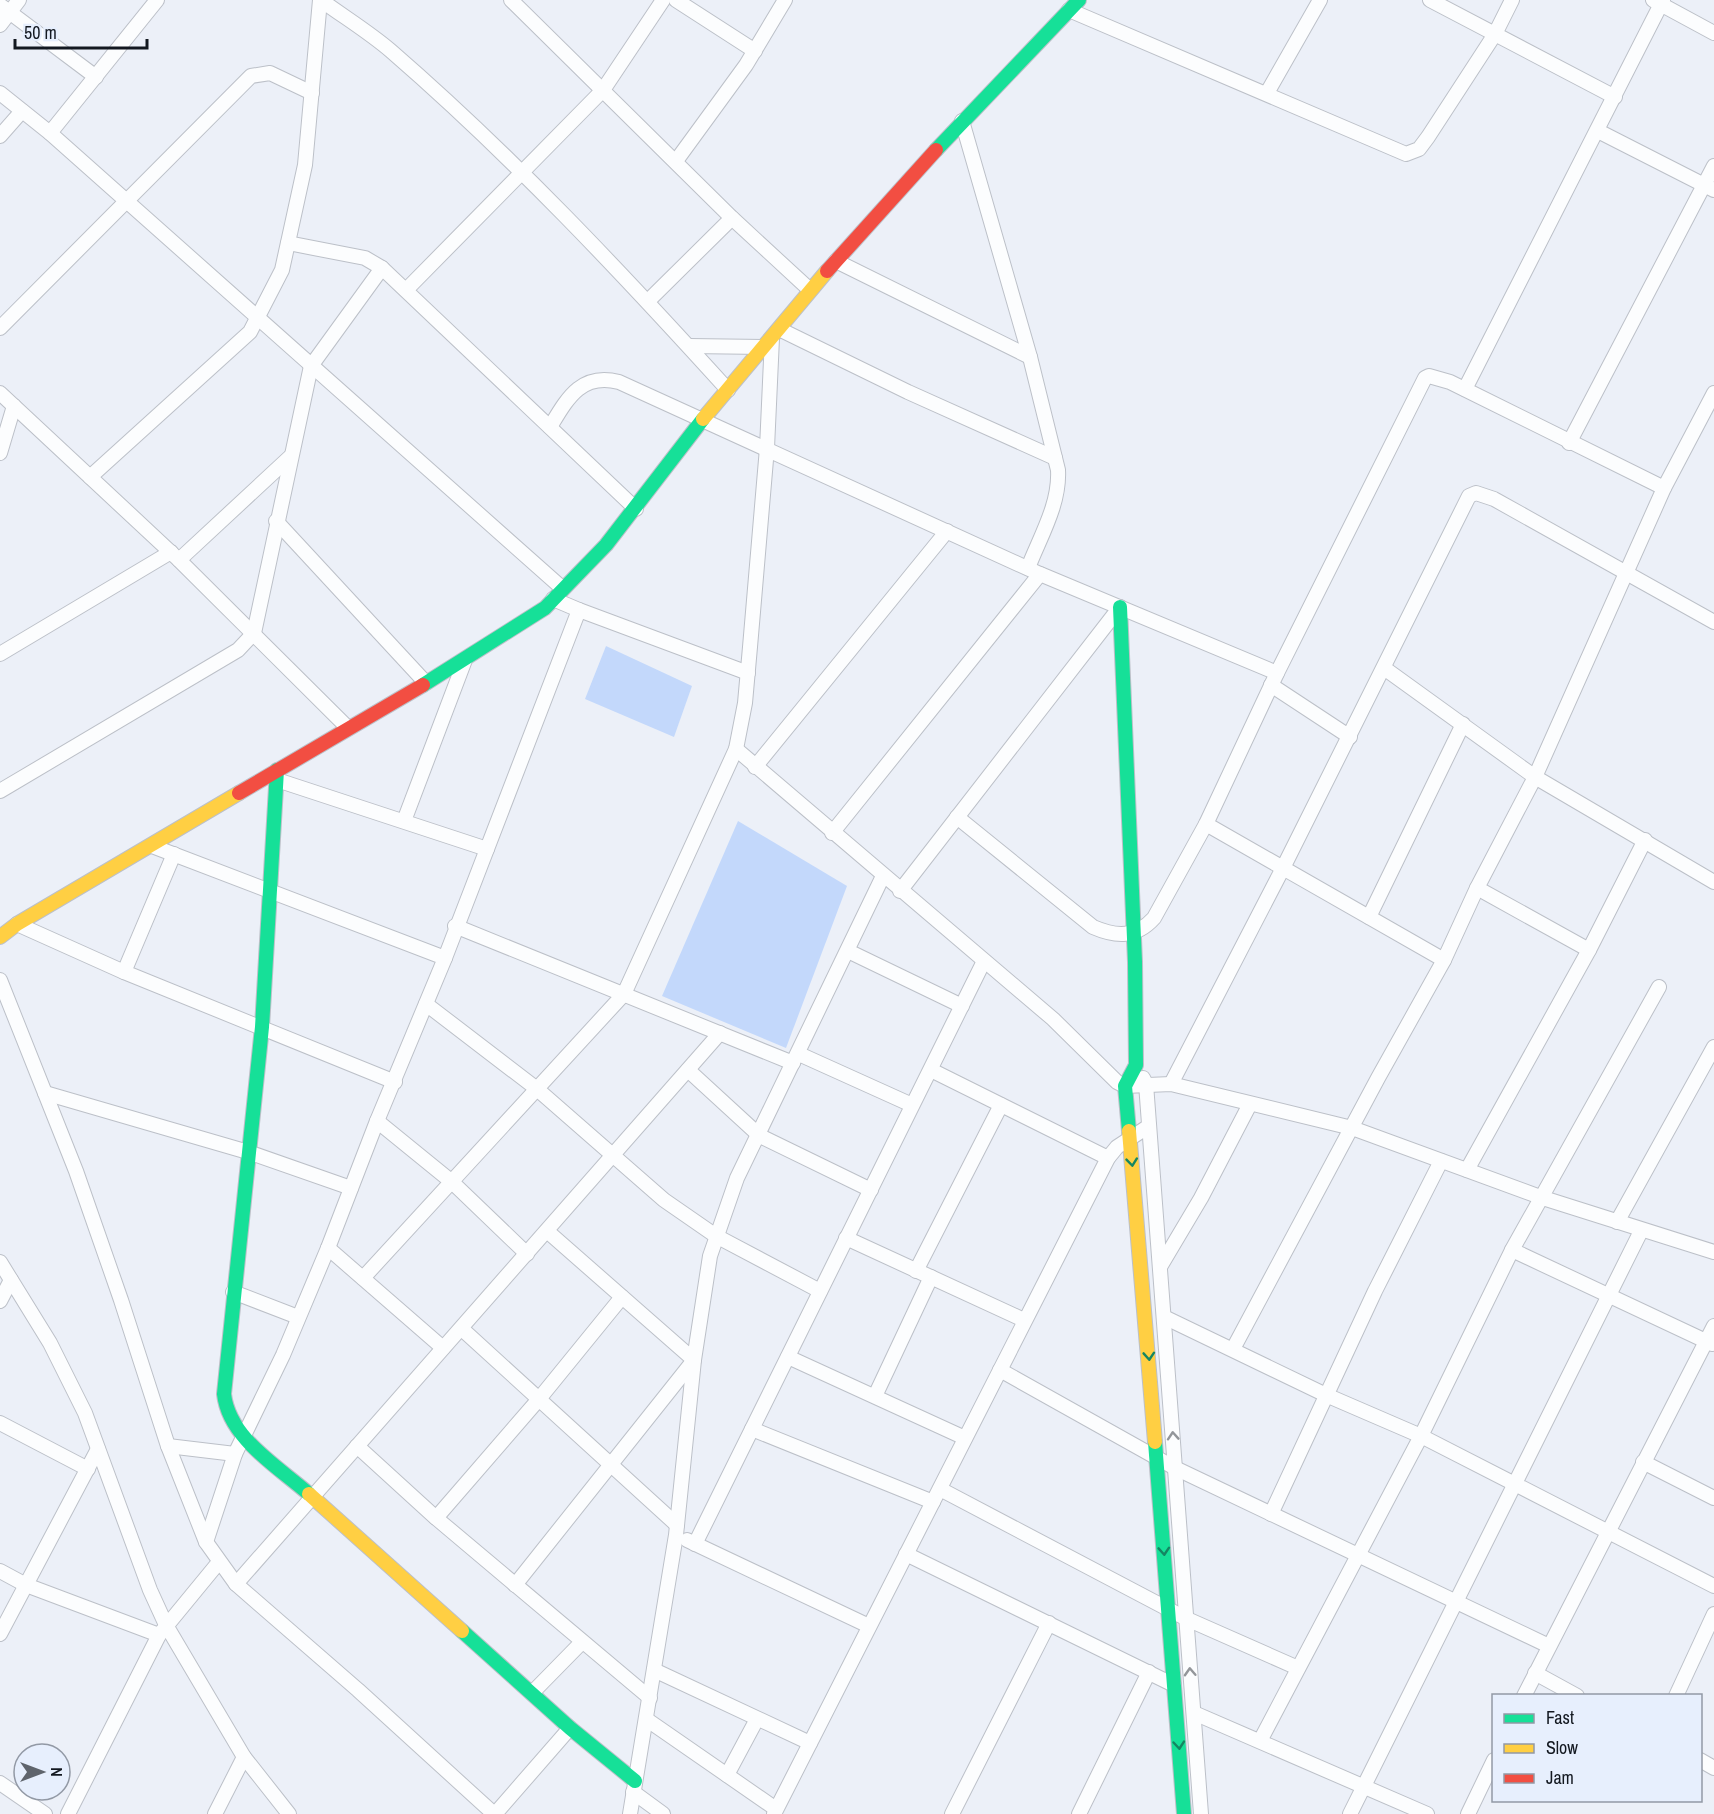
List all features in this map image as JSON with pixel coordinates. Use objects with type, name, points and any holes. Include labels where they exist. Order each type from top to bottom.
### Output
[{"type":"street","points":[[0,25],[5,8],[19,0]]},
{"type":"street","points":[[50,133],[157,0]]},
{"type":"street","points":[[90,477],[249,332],[282,270],[305,165],[320,0]]},
{"type":"street","points":[[320,0],[390,50],[520,172],[648,301],[728,390]]},
{"type":"street","points":[[511,0],[676,160],[732,218],[810,290]]},
{"type":"street","points":[[407,289],[603,90],[663,0]]},
{"type":"street","points":[[676,0],[755,51]]},
{"type":"street","points":[[676,160],[755,51],[785,0]]},
{"type":"street","points":[[1267,93],[1320,0]]},
{"type":"street","points":[[1430,0],[1615,97]]},
{"type":"street","points":[[0,937],[17,924],[277,775],[348,728],[516,629],[545,608],[557,593],[606,545],[636,509],[703,419],[810,290],[962,122],[1074,5],[1384,147],[1406,154],[1413,153],[1428,137],[1495,34],[1512,0]]},
{"type":"street","points":[[1465,389],[1615,97],[1659,1],[1714,33]]},
{"type":"street","points":[[5,8],[96,77]]},
{"type":"street","points":[[0,328],[251,76],[270,73],[312,93]]},
{"type":"street","points":[[0,93],[50,133],[310,366],[557,593],[579,610],[748,673]]},
{"type":"street","points":[[0,136],[22,111]]},
{"type":"street","points":[[832,833],[1034,571],[1059,484],[1055,458],[1030,357],[962,122]]},
{"type":"street","points":[[1598,131],[1709,187]]},
{"type":"street","points":[[1569,443],[1709,187],[1714,166]]},
{"type":"street","points":[[648,301],[732,218]]},
{"type":"street","points":[[288,243],[365,258],[382,268],[407,289],[636,509]]},
{"type":"street","points":[[836,261],[1030,357]]},
{"type":"street","points":[[0,791],[238,650],[254,633],[310,366],[382,268]]},
{"type":"street","points":[[688,346],[772,338],[908,392],[1055,458]]},
{"type":"street","points":[[363,1278],[624,994],[736,749],[748,673],[767,448],[772,338]]},
{"type":"street","points":[[957,817],[1093,927],[1111,935],[1134,933],[1145,927],[1154,918],[1206,824],[1274,679],[1425,378],[1439,377],[1664,488]]},
{"type":"street","points":[[550,427],[568,397],[597,378],[618,382],[1034,571],[1120,607],[1274,679],[1350,737]]},
{"type":"street","points":[[0,393],[175,556],[348,728]]},
{"type":"street","points":[[1233,1349],[1444,960],[1477,888],[1535,777],[1664,488],[1710,410],[1714,393]]},
{"type":"street","points":[[0,454],[14,406]]},
{"type":"street","points":[[0,654],[175,556],[290,457]]},
{"type":"street","points":[[1171,1084],[1284,868],[1469,496],[1485,494],[1714,622]]},
{"type":"street","points":[[276,521],[426,683]]},
{"type":"street","points":[[755,767],[947,531]]},
{"type":"street","points":[[900,891],[1120,607]]},
{"type":"street","points":[[1120,607],[1134,933],[1136,1065],[1146,1084],[1201,1814]]},
{"type":"street","points":[[206,1542],[235,1454],[328,1248],[455,926],[488,849],[579,610]]},
{"type":"street","points":[[404,821],[465,660]]},
{"type":"street","points":[[1384,668],[1535,777],[1646,840],[1714,882]]},
{"type":"street","points":[[1369,917],[1463,724]]},
{"type":"street","points":[[736,749],[1053,1019],[1110,1077],[1125,1086],[1171,1084],[1352,1128],[1543,1198],[1641,1231],[1714,1252]]},
{"type":"street","points":[[277,775],[488,849]]},
{"type":"street","points":[[277,775],[262,1027],[224,1394],[231,1422],[663,1814]]},
{"type":"street","points":[[1206,824],[1444,960]]},
{"type":"street","points":[[1467,1170],[1589,950],[1646,840]]},
{"type":"street","points":[[152,846],[444,958]]},
{"type":"street","points":[[124,972],[174,854]]},
{"type":"street","points":[[630,1814],[676,1530],[694,1360],[710,1257],[737,1178],[883,876]]},
{"type":"street","points":[[1477,888],[1589,950]]},
{"type":"street","points":[[17,924],[124,972],[395,1082]]},
{"type":"street","points":[[455,926],[720,1033],[796,1059],[912,1105]]},
{"type":"street","points":[[848,951],[962,1006]]},
{"type":"street","points":[[695,1544],[984,962]]},
{"type":"street","points":[[0,980],[118,1289],[168,1446],[206,1542],[219,1562],[236,1584],[495,1814],[570,1728]]},
{"type":"street","points":[[1260,1741],[1421,1436],[1512,1250],[1659,987]]},
{"type":"street","points":[[426,1004],[537,1089],[664,1200],[716,1236],[820,1291]]},
{"type":"street","points":[[236,1584],[720,1033]]},
{"type":"street","points":[[1617,1222],[1714,1047]]},
{"type":"street","points":[[1136,1065],[1125,1086],[1186,1814]]},
{"type":"street","points":[[688,1070],[759,1136],[871,1190]]},
{"type":"street","points":[[931,1071],[1108,1158]]},
{"type":"street","points":[[45,1094],[248,1152],[351,1188]]},
{"type":"street","points":[[1160,1266],[1201,1198],[1250,1104]]},
{"type":"street","points":[[916,1271],[1001,1105]]},
{"type":"street","points":[[377,1121],[452,1182],[527,1254]]},
{"type":"street","points":[[646,1719],[727,1775],[775,1812],[1108,1158],[1117,1147],[1149,1126]]},
{"type":"street","points":[[1271,1514],[1326,1395],[1441,1161]]},
{"type":"street","points":[[547,1231],[694,1360]]},
{"type":"street","points":[[1350,1814],[1641,1231]]},
{"type":"street","points":[[846,1238],[1024,1320]]},
{"type":"street","points":[[328,1248],[443,1348]]},
{"type":"street","points":[[1512,1250],[1710,1343]]},
{"type":"street","points":[[0,1262],[55,1353],[85,1413],[150,1590],[162,1630],[244,1757],[289,1814]]},
{"type":"street","points":[[874,1396],[931,1277]]},
{"type":"street","points":[[0,1300],[11,1280]]},
{"type":"street","points":[[233,1292],[298,1317]]},
{"type":"street","points":[[436,1518],[539,1399],[622,1297]]},
{"type":"street","points":[[1164,1317],[1326,1395],[1421,1436],[1607,1534],[1714,1587]]},
{"type":"street","points":[[1524,1694],[1643,1462],[1710,1343],[1714,1326]]},
{"type":"street","points":[[462,1329],[611,1466],[676,1530],[695,1544],[869,1626]]},
{"type":"street","points":[[788,1357],[965,1438]]},
{"type":"street","points":[[515,1585],[694,1360]]},
{"type":"street","points":[[1000,1370],[1175,1468],[1550,1646]]},
{"type":"street","points":[[0,1423],[88,1469]]},
{"type":"street","points":[[752,1429],[936,1496],[1168,1610],[1298,1668]]},
{"type":"street","points":[[168,1446],[235,1454]]},
{"type":"street","points":[[357,1446],[436,1518],[650,1698]]},
{"type":"street","points":[[0,1634],[98,1449]]},
{"type":"street","points":[[1643,1462],[1714,1498]]},
{"type":"street","points":[[906,1554],[1174,1685]]},
{"type":"street","points":[[68,1814],[162,1630],[219,1562]]},
{"type":"street","points":[[0,1571],[27,1585],[162,1630]]},
{"type":"street","points":[[1676,1694],[1714,1614]]},
{"type":"street","points":[[952,1814],[1048,1623]]},
{"type":"street","points":[[531,1693],[582,1642]]},
{"type":"street","points":[[654,1670],[810,1743]]},
{"type":"street","points":[[1079,1814],[1149,1672]]},
{"type":"street","points":[[1534,1673],[1575,1694]]},
{"type":"street","points":[[1194,1713],[1427,1814]]},
{"type":"street","points":[[727,1775],[758,1719]]},
{"type":"street","points":[[215,1814],[244,1757]]},
{"type":"street","points":[[1468,1814],[1492,1764]]},
{"type":"street","points":[[0,1783],[45,1814]]},
{"type":"street","points":[[1186,1814],[1199,1792]]},
{"type":"shaded area","points":[[606,646],[692,686],[674,737],[585,699]]},
{"type":"shaded area","points":[[738,821],[847,886],[786,1048],[662,996]]},
{"type":"traffic: fast","points":[[936,150],[1079,0]]},
{"type":"traffic: fast","points":[[423,685],[545,608],[606,545],[703,419]]},
{"type":"traffic: fast","points":[[1120,607],[1135,962],[1136,1065],[1125,1086],[1129,1131]]},
{"type":"traffic: fast","points":[[277,770],[262,1027],[224,1394],[228,1410],[245,1438],[269,1462],[309,1494]]},
{"type":"traffic: fast","points":[[1155,1442],[1184,1814]]},
{"type":"traffic: fast","points":[[462,1631],[570,1728],[635,1781]]},
{"type":"traffic: slow","points":[[703,419],[827,271]]},
{"type":"traffic: slow","points":[[0,937],[17,924],[239,793]]},
{"type":"traffic: slow","points":[[1129,1131],[1155,1442]]},
{"type":"traffic: slow","points":[[309,1494],[462,1631]]},
{"type":"traffic: jam","points":[[827,271],[936,150]]},
{"type":"traffic: jam","points":[[239,793],[423,685]]}]
